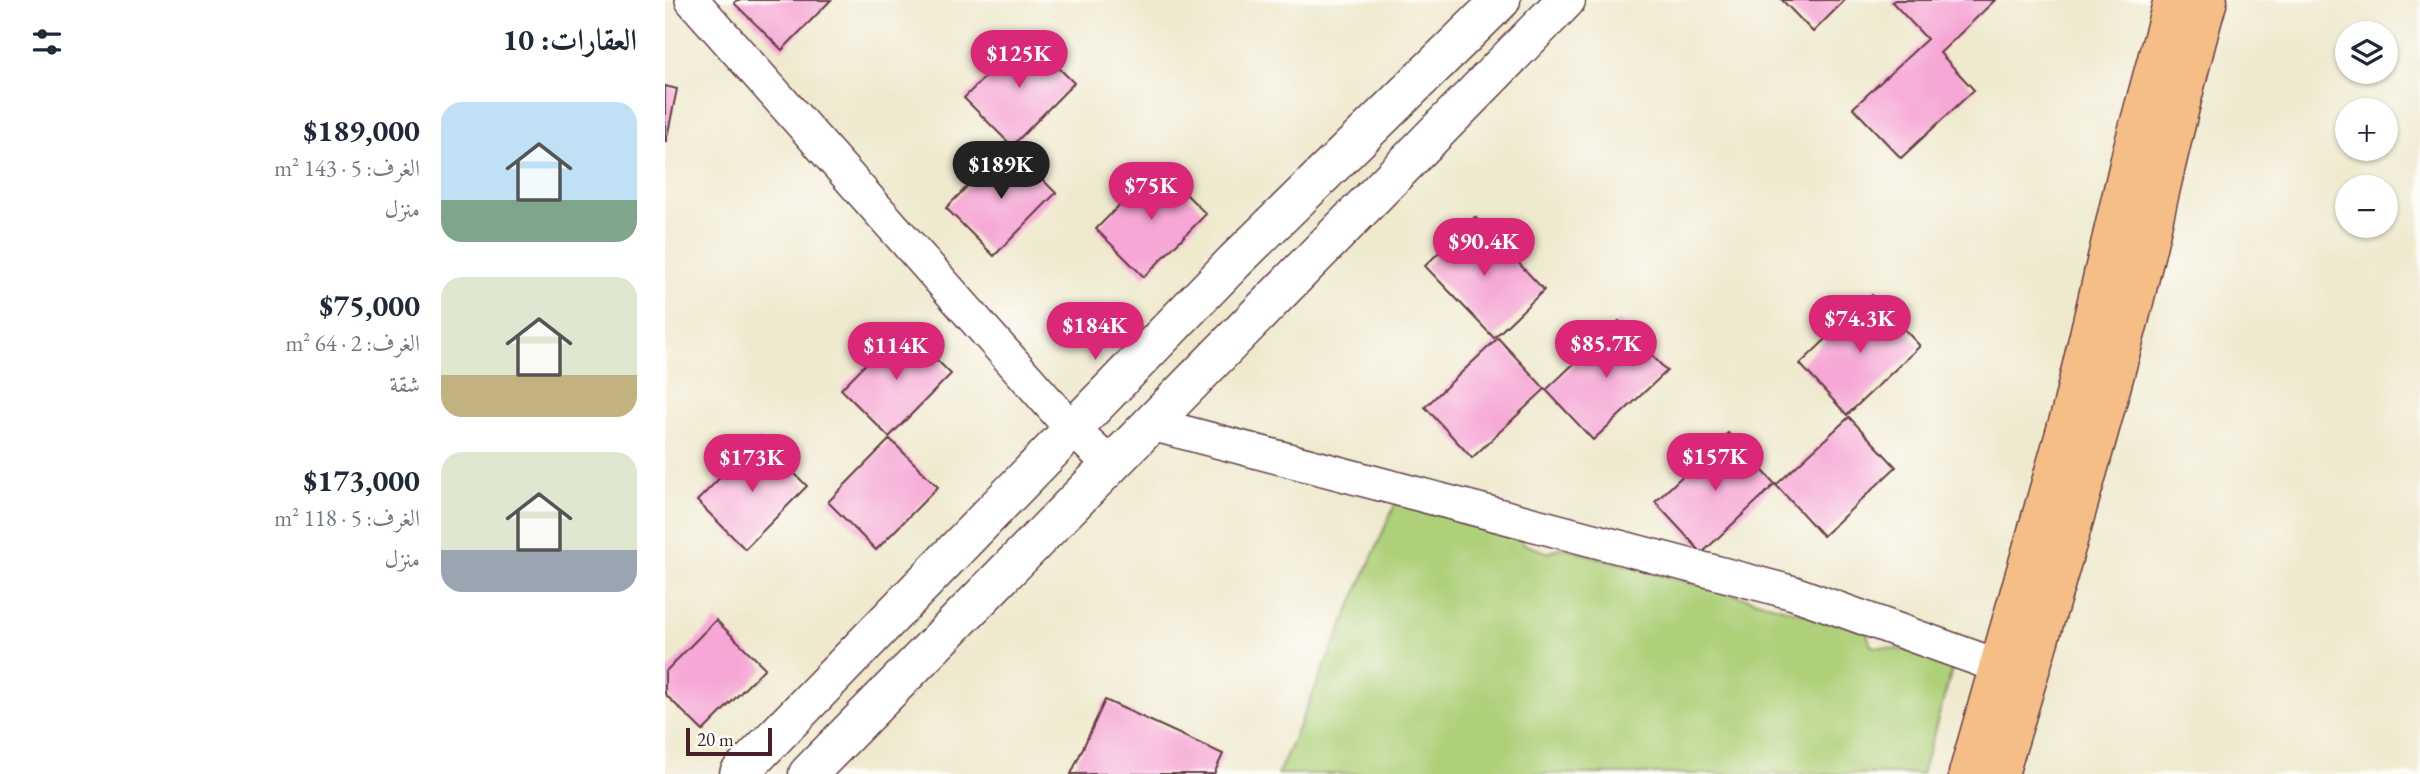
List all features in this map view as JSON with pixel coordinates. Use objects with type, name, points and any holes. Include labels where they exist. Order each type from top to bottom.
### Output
[{"type":"main road","points":[[1968,774],[2071,412],[2132,151],[2173,0]]},
{"type":"main road","points":[[1999,774],[2059,575],[2125,336],[2208,0]]},
{"type":"street","points":[[692,0],[1072,429],[1111,465]]},
{"type":"street","points":[[739,774],[1235,261],[1501,0]]},
{"type":"street","points":[[808,774],[1566,0]]},
{"type":"street","points":[[1152,424],[1794,593],[1998,666]]},
{"type":"green space","points":[[1396,502],[1517,534],[1523,544],[1549,553],[1560,547],[1866,631],[1871,646],[1956,656],[1922,774],[1278,774]]},
{"type":"building","points":[[737,0],[831,0],[782,50],[734,3]]},
{"type":"building","points":[[1782,0],[1845,0],[1813,32]]},
{"type":"building","points":[[1995,0],[1940,53],[1974,90],[1901,158],[1853,108],[1927,39],[1892,2]]},
{"type":"building","points":[[1026,35],[1074,83],[1012,146],[964,98]]},
{"type":"building","points":[[665,86],[677,89],[666,142],[665,142]]},
{"type":"building","points":[[1008,145],[1056,193],[994,256],[946,208]]},
{"type":"building","points":[[1158,166],[1206,214],[1144,277],[1096,229]]},
{"type":"building","points":[[1475,217],[1544,290],[1494,338],[1425,266]]},
{"type":"building","points":[[1872,295],[1920,346],[1847,415],[1800,364]]},
{"type":"building","points":[[1619,321],[1667,371],[1593,440],[1546,390]]},
{"type":"building","points":[[903,326],[951,374],[889,437],[841,389]]},
{"type":"building","points":[[1498,338],[1545,389],[1472,458],[1425,407]]},
{"type":"building","points":[[1849,417],[1896,467],[1823,536],[1776,485]]},
{"type":"building","points":[[1728,433],[1775,484],[1702,553],[1655,502]]},
{"type":"building","points":[[759,438],[807,486],[745,549],[697,501]]},
{"type":"building","points":[[890,439],[938,487],[876,550],[828,502]]},
{"type":"building","points":[[716,620],[765,668],[703,731],[665,694],[665,672]]},
{"type":"building","points":[[1105,700],[1223,754],[1214,774],[1071,774]]}]
